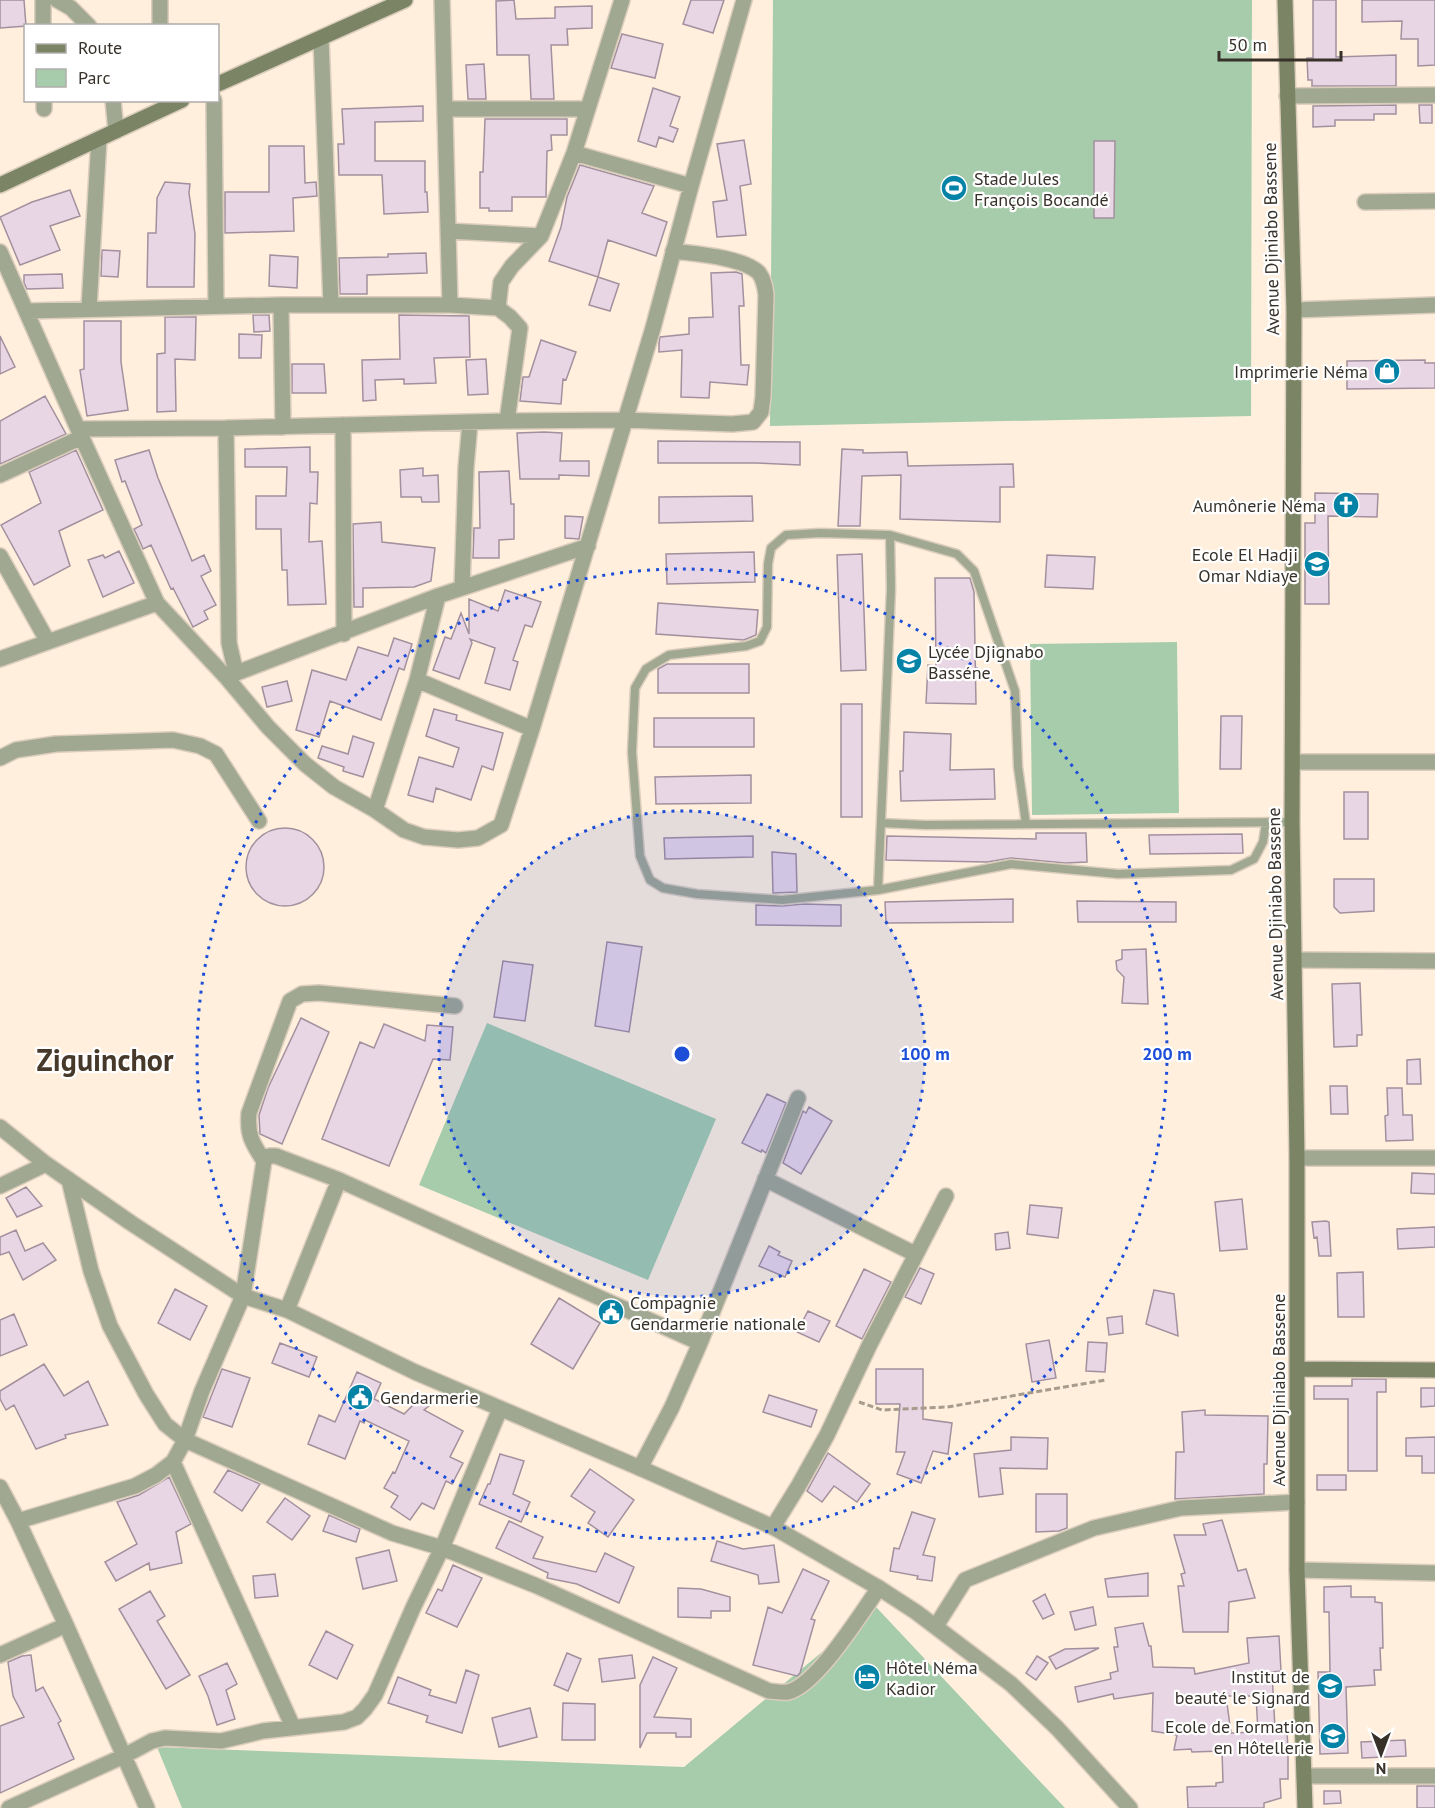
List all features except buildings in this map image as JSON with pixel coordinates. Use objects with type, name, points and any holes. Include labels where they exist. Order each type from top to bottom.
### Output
[{"type":"main road","points":[[219,84],[405,0]]},
{"type":"main road","name":"Avenue Djiniabo Bassene","points":[[1285,0],[1294,310],[1293,822],[1297,1158],[1297,1570],[1305,1808]]},
{"type":"main road","points":[[0,185],[116,131],[161,105]]},
{"type":"main road","points":[[1298,1369],[1435,1370]]},
{"type":"street","points":[[43,0],[43,24]]},
{"type":"street","points":[[57,0],[71,8],[87,24]]},
{"type":"street","points":[[160,0],[160,24]]},
{"type":"street","points":[[442,0],[450,305]]},
{"type":"street","points":[[498,308],[501,282],[512,266],[541,236],[574,153],[622,0]]},
{"type":"street","points":[[0,252],[157,603],[231,675],[268,727],[305,764],[334,787],[375,810],[404,830],[424,837],[458,840],[478,838],[501,825],[532,729],[653,328],[744,0]]},
{"type":"street","points":[[321,38],[331,305]]},
{"type":"street","points":[[1287,96],[1435,95]]},
{"type":"street","points":[[113,102],[116,131]]},
{"type":"street","points":[[214,102],[216,305]]},
{"type":"street","points":[[445,109],[588,110]]},
{"type":"street","points":[[89,308],[99,139]]},
{"type":"street","points":[[574,153],[691,186]]},
{"type":"street","points":[[1365,202],[1435,201]]},
{"type":"street","points":[[448,231],[541,236]]},
{"type":"street","points":[[0,475],[80,433],[507,421],[624,420],[748,424],[753,422],[761,412],[763,397],[765,282],[758,272],[745,265],[673,251]]},
{"type":"street","points":[[281,304],[283,427]]},
{"type":"street","points":[[27,311],[281,304],[450,305],[498,308],[519,328],[507,421]]},
{"type":"street","points":[[1294,310],[1435,305]]},
{"type":"street","points":[[462,588],[466,467],[470,423]]},
{"type":"street","points":[[343,425],[344,634]]},
{"type":"street","points":[[226,428],[231,675]]},
{"type":"street","points":[[231,675],[344,634],[438,596],[588,546]]},
{"type":"street","points":[[0,556],[48,642]]},
{"type":"street","points":[[375,810],[417,680],[438,596]]},
{"type":"street","points":[[0,659],[157,603]]},
{"type":"street","points":[[417,680],[532,729]]},
{"type":"street","points":[[0,758],[16,750],[56,744],[173,740],[200,746],[216,754],[259,821]]},
{"type":"street","points":[[1293,762],[1435,762]]},
{"type":"street","points":[[1295,960],[1435,961]]},
{"type":"street","points":[[264,1161],[251,1141],[248,1128],[249,1113],[291,1001],[302,994],[319,993],[455,1006]]},
{"type":"street","points":[[640,1468],[672,1407],[700,1343],[798,1098]]},
{"type":"street","points":[[0,1127],[46,1164],[130,1223],[243,1296],[287,1310],[415,1372],[772,1527],[879,1588],[936,1626],[1018,1692],[1057,1728],[1130,1808]]},
{"type":"street","points":[[18,1521],[135,1486],[156,1475],[173,1462],[185,1440],[202,1390],[243,1296],[264,1161],[269,1156],[276,1156],[339,1180],[700,1343]]},
{"type":"street","points":[[1297,1158],[1435,1158]]},
{"type":"street","points":[[0,1186],[46,1164]]},
{"type":"street","points":[[765,1179],[915,1254]]},
{"type":"street","points":[[69,1180],[91,1271],[111,1326],[146,1394],[165,1424],[185,1440],[392,1533],[442,1548],[537,1586],[769,1691],[787,1692],[804,1684],[822,1666],[879,1588]]},
{"type":"street","points":[[287,1310],[339,1180]]},
{"type":"street","points":[[772,1527],[827,1435],[844,1396],[946,1196]]},
{"type":"street","points":[[9,1808],[152,1741],[165,1738],[221,1741],[245,1734],[344,1722],[357,1717],[375,1695],[442,1548],[500,1409]]},
{"type":"street","points":[[173,1462],[293,1727]]},
{"type":"street","points":[[0,1489],[18,1521],[66,1625],[147,1808]]},
{"type":"street","points":[[936,1626],[965,1580],[1094,1528],[1181,1508],[1297,1502]]},
{"type":"street","points":[[1297,1570],[1435,1574]]},
{"type":"street","points":[[0,1655],[66,1625]]},
{"type":"street","points":[[1304,1776],[1435,1776]]},
{"type":"lane","points":[[1026,825],[1018,767],[1015,691],[974,571],[957,554],[890,535],[820,533],[786,535],[771,548],[768,564],[767,627],[760,641],[746,646],[669,656],[646,669],[635,688],[632,752],[640,856],[650,880],[663,888],[697,894],[782,900],[878,890],[1011,864],[1118,874],[1231,870],[1254,859],[1263,842],[1266,823]]},
{"type":"lane","points":[[878,890],[891,589],[890,535]]},
{"type":"lane","points":[[881,823],[1026,825],[1293,822]]},
{"type":"path","points":[[844,1396],[882,1410],[917,1410],[1106,1380]]},
{"type":"green space","points":[[773,0],[1252,0],[1251,416],[770,426]]},
{"type":"green space","points":[[1177,642],[1179,813],[1032,815],[1030,644]]},
{"type":"green space","points":[[487,1023],[716,1119],[648,1280],[419,1185]]},
{"type":"green space","name":"Hôtel Néma Kadior","points":[[876,1607],[1065,1808],[182,1808],[157,1747],[684,1767]]},
{"type":"place","name":"Stade Jules François Bocandé","points":[[954,188]]},
{"type":"place","name":"Imprimerie Néma","points":[[1387,371]]},
{"type":"place","name":"Aumônerie Néma","points":[[1346,505]]},
{"type":"place","name":"Ecole El Hadji Omar Ndiaye","points":[[1317,564]]},
{"type":"place","name":"Lycée Djignabo Basséne","points":[[909,661]]},
{"type":"place","name":"Compagnie Gendarmerie nationale","points":[[611,1312]]},
{"type":"place","name":"Gendarmerie","points":[[360,1397]]},
{"type":"place","name":"Hôtel Néma Kadior","points":[[867,1677]]},
{"type":"place","name":"Institut de beauté le Signard","points":[[1330,1686]]},
{"type":"place","name":"Ecole de Formation en Hôtellerie","points":[[1333,1736]]},
{"type":"district","name":"Ziguinchor","points":[[105,1059]]}]
